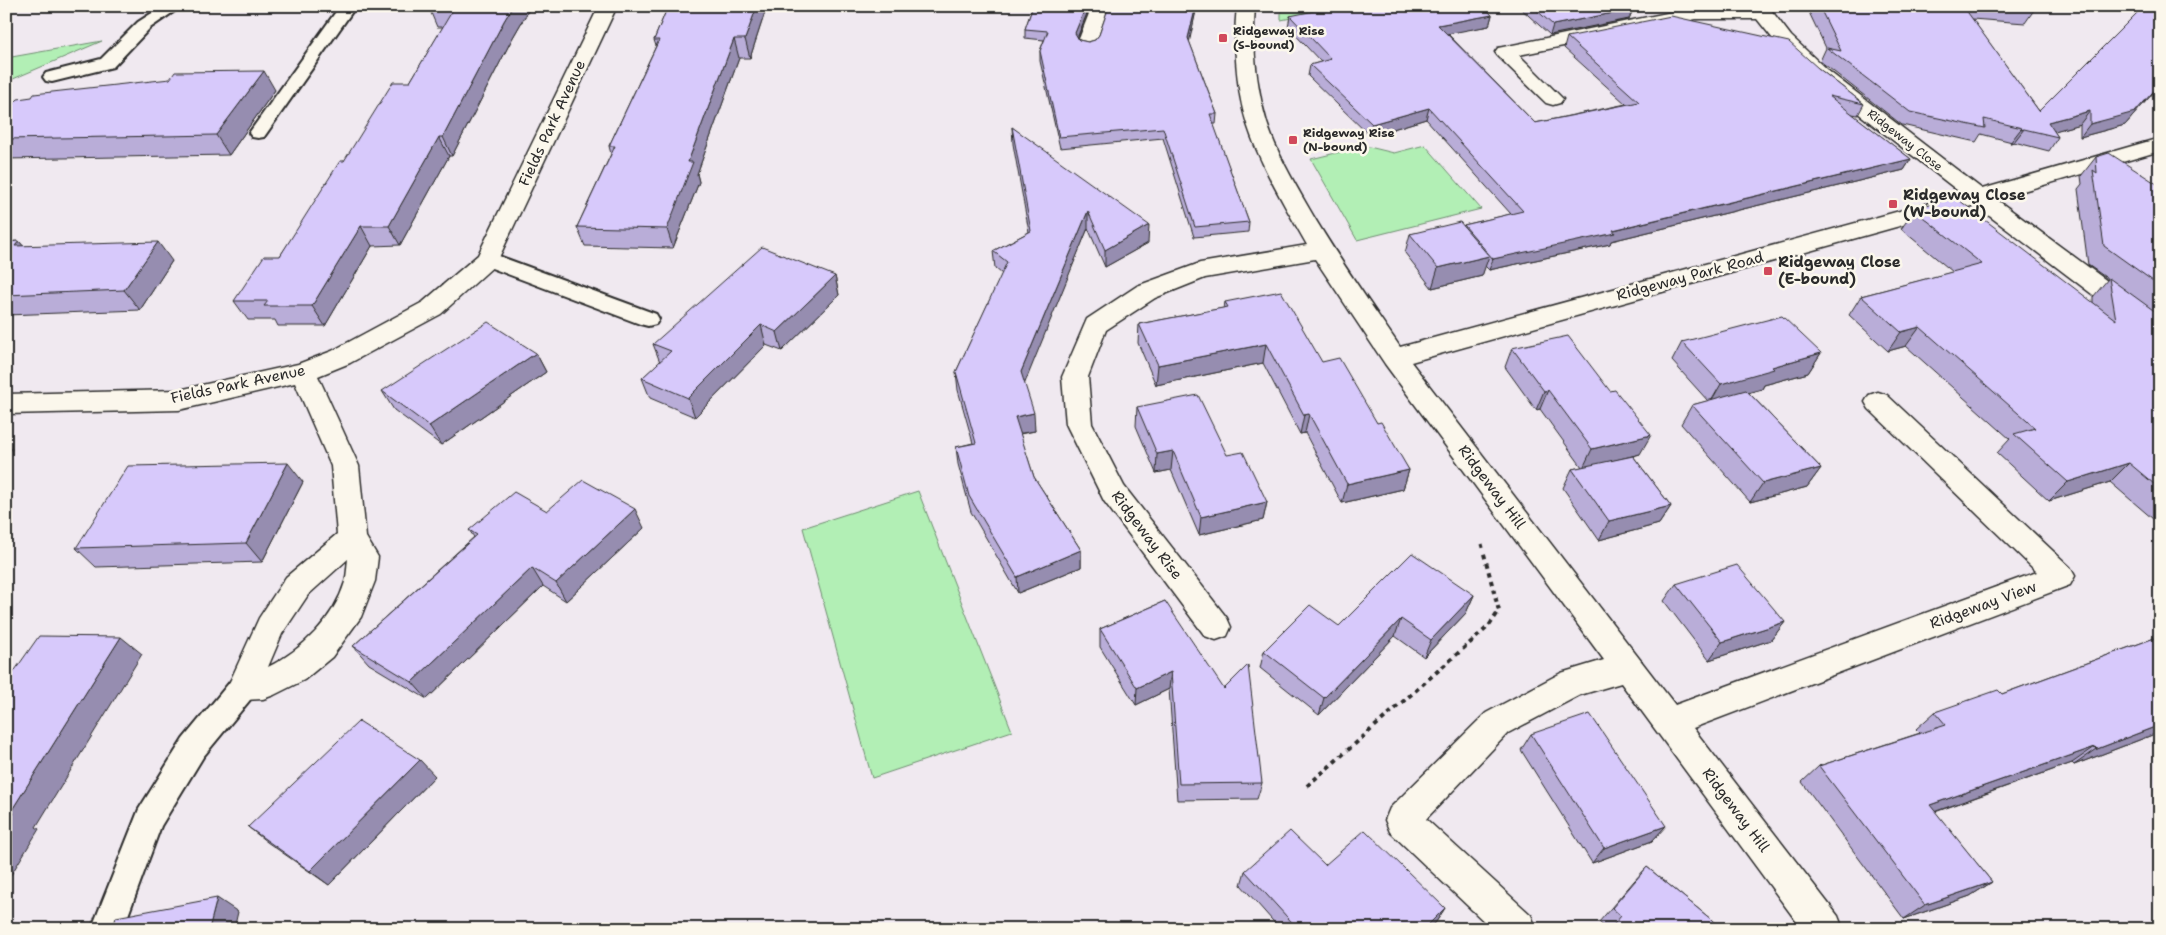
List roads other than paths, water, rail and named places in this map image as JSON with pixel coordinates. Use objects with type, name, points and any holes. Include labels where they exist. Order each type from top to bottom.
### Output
[{"type":"street","name":"Fields Park Avenue","points":[[6,404],[179,400],[303,372],[341,357],[432,308],[488,259],[608,6]]},
{"type":"street","points":[[1087,44],[1101,6]]},
{"type":"street","name":"Ridgeway Hill","points":[[1246,6],[1244,30],[1247,72],[1257,123],[1278,174],[1321,250],[1394,358],[1825,929]]},
{"type":"street","points":[[1553,99],[1505,52],[1696,13],[1761,9]]},
{"type":"street","name":"Ridgeway Close","points":[[1761,9],[1775,30],[1820,74],[1978,197],[2160,333]]},
{"type":"street","name":"Ridgeway Park Road","points":[[1394,358],[1978,197],[2160,144]]},
{"type":"street","name":"Ridgeway Rise","points":[[1216,627],[1114,493],[1079,424],[1074,377],[1096,325],[1146,292],[1200,271],[1321,250]]},
{"type":"street","points":[[303,372],[345,466],[352,538],[363,557],[360,581],[350,608],[321,648],[293,670],[264,686],[244,686],[270,627],[298,586],[352,538]]},
{"type":"street","name":"Ridgeway View","points":[[1670,722],[2060,576],[1878,402]]},
{"type":"street","points":[[1518,928],[1402,820],[1497,722],[1572,683],[1629,667]]},
{"type":"lane","points":[[52,76],[107,63],[144,25],[174,6]]},
{"type":"lane","points":[[258,133],[348,6]]},
{"type":"lane","points":[[488,259],[648,320]]},
{"type":"lane","points":[[109,925],[149,819],[193,748],[244,686]]},
{"type":"place","name":"Ridgeway Rise (S-bound)","points":[[1223,38]]},
{"type":"place","name":"Ridgeway Rise (N-bound)","points":[[1293,140]]},
{"type":"place","name":"Ridgeway Close (W-bound)","points":[[1893,204]]},
{"type":"place","name":"Ridgeway Close (E-bound)","points":[[1768,271]]}]
